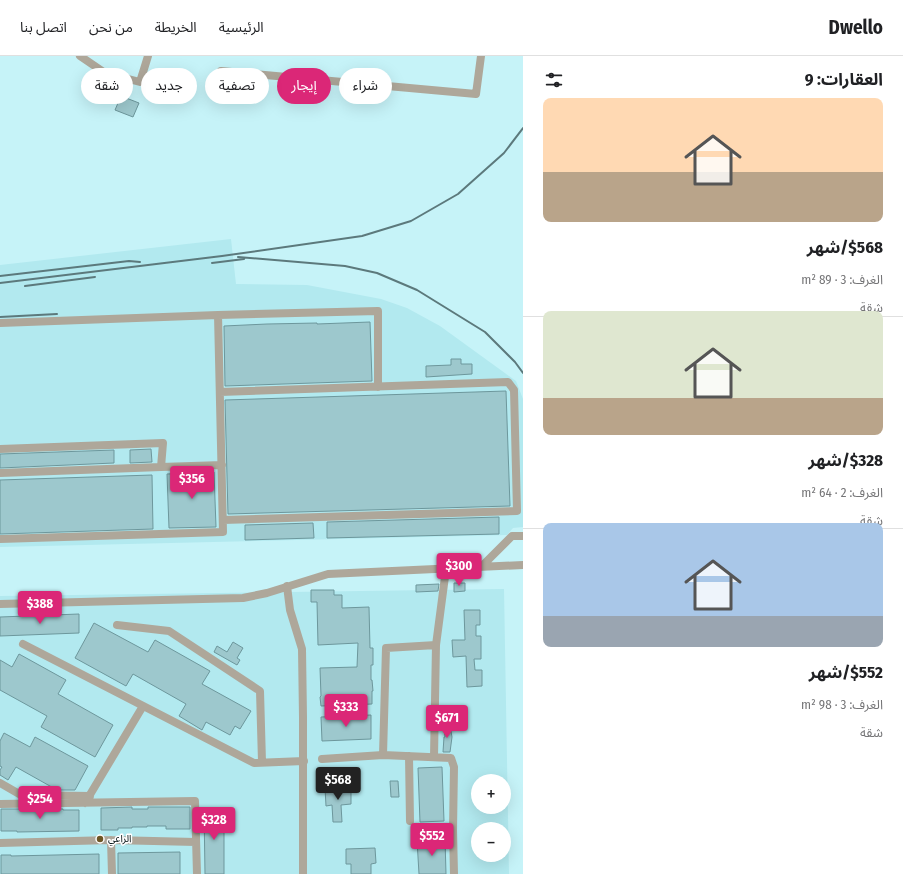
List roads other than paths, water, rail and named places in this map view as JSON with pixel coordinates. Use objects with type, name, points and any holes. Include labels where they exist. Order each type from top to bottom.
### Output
[{"type":"street","points":[[80,56],[105,73],[140,82],[148,56]]},
{"type":"street","points":[[269,75],[476,94],[481,56]]},
{"type":"street","points":[[0,323],[378,311],[378,387]]},
{"type":"street","points":[[0,540],[223,532],[218,315]]},
{"type":"street","points":[[220,392],[508,382],[514,390],[517,511],[223,520]]},
{"type":"street","points":[[0,449],[163,443],[162,467]]},
{"type":"street","points":[[0,473],[222,465]]},
{"type":"street","points":[[481,567],[512,536],[523,536]]},
{"type":"street","points":[[0,604],[243,598],[267,593],[328,574],[523,565]]},
{"type":"street","points":[[434,757],[436,645],[446,569]]},
{"type":"street","points":[[287,586],[290,610],[302,650],[304,874]]},
{"type":"street","points":[[118,625],[169,631],[260,691],[262,762]]},
{"type":"street","points":[[23,644],[254,763],[304,761]]},
{"type":"street","points":[[383,755],[386,648],[436,645]]},
{"type":"street","points":[[87,799],[143,706]]},
{"type":"street","points":[[322,759],[383,755],[451,758],[454,767],[454,874]]},
{"type":"street","points":[[409,756],[410,822]]},
{"type":"street","points":[[0,783],[21,795],[87,799],[195,801],[197,874]]},
{"type":"street","points":[[0,804],[87,799]]},
{"type":"street","points":[[0,843],[111,840],[196,842]]},
{"type":"street","points":[[111,840],[112,874]]},
{"type":"railway","points":[[0,283],[222,256],[362,236],[411,221],[458,194],[504,153],[523,128]]},
{"type":"railway","points":[[238,257],[345,266],[377,273],[417,290],[485,332],[515,362],[523,373]]},
{"type":"railway","points":[[212,263],[244,259]]},
{"type":"railway","points":[[0,276],[129,261],[140,262]]},
{"type":"railway","points":[[25,286],[95,277]]},
{"type":"railway","points":[[0,317],[57,314]]},
{"type":"place","name":"الراعي","points":[[100,839]]}]
